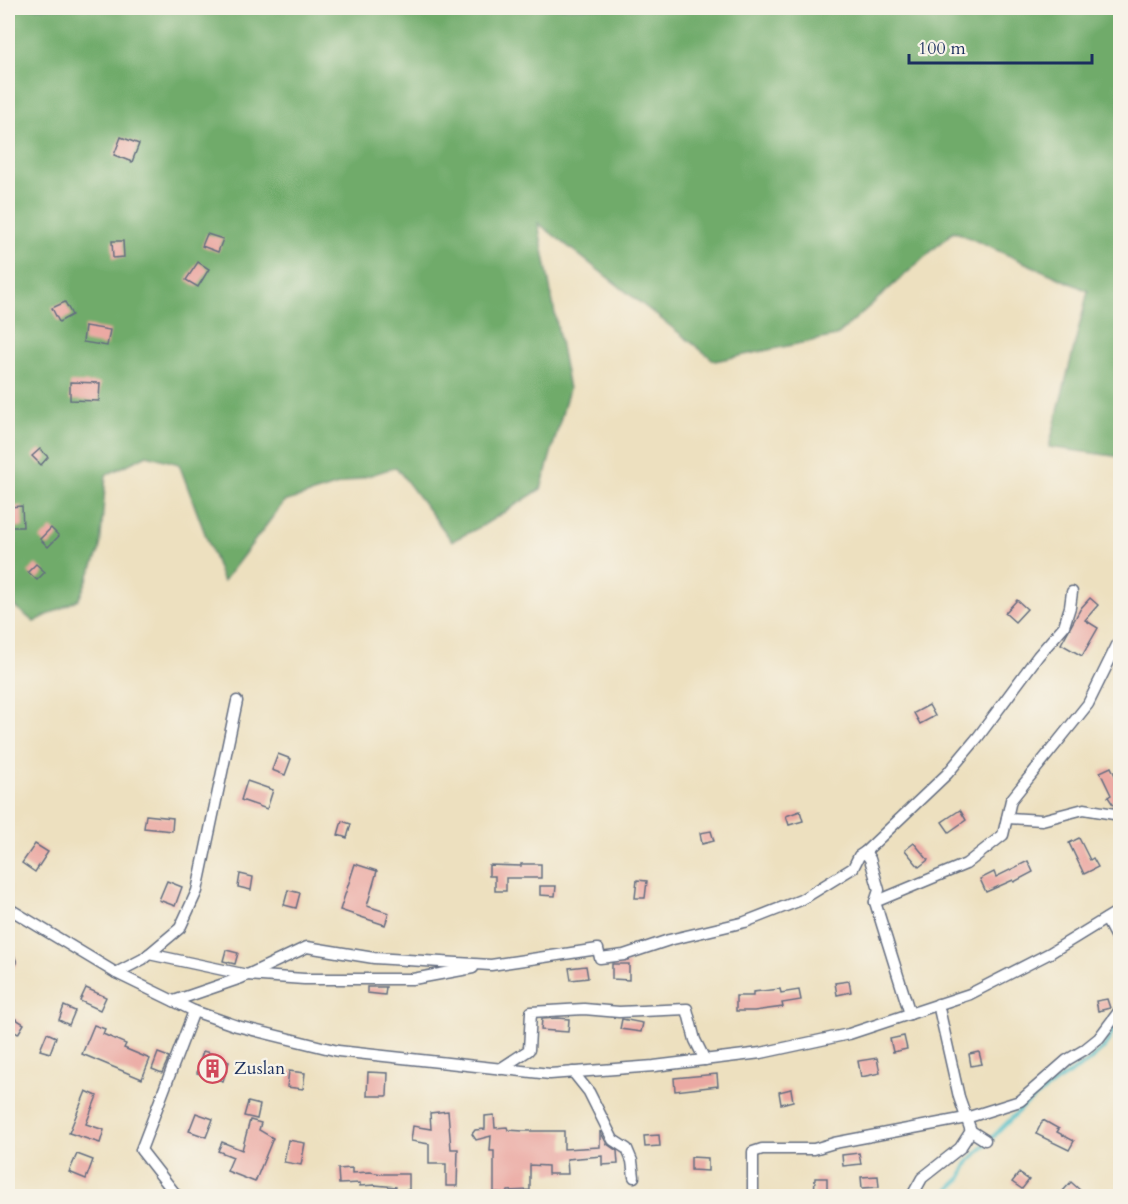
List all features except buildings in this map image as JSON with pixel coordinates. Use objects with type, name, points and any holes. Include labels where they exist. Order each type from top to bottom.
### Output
[{"type":"street","points":[[149,954],[247,975],[304,979],[413,979],[598,949],[600,958],[624,955],[669,940],[745,922],[801,900],[853,868],[859,856],[947,774],[1064,626],[1072,592]]},
{"type":"street","points":[[875,902],[966,864],[1003,835],[1011,800],[1088,705],[1120,639]]},
{"type":"street","points":[[116,973],[149,954],[180,928],[197,891],[237,701]]},
{"type":"street","points":[[1007,818],[1042,820],[1084,809],[1120,815]]},
{"type":"street","points":[[865,852],[870,859],[879,890],[875,902],[910,1014]]},
{"type":"street","points":[[8,908],[116,973],[194,1011],[237,1026],[338,1051],[550,1074],[760,1053],[849,1034],[970,994],[1050,953],[1120,910]]},
{"type":"street","points":[[1106,919],[1120,945]]},
{"type":"street","points":[[174,1001],[247,975],[307,947],[374,958],[491,965]]},
{"type":"street","points":[[938,1004],[959,1097],[970,1131],[985,1140]]},
{"type":"street","points":[[500,1069],[529,1050],[531,1012],[558,1010],[600,1009],[618,1012],[687,1009],[695,1040],[705,1060]]},
{"type":"street","points":[[753,1197],[753,1152],[762,1149],[814,1149],[834,1143],[966,1118],[1020,1101],[1067,1060],[1099,1038],[1120,1010]]},
{"type":"street","points":[[177,1197],[141,1150],[194,1011]]},
{"type":"street","points":[[573,1072],[589,1092],[613,1140],[627,1149],[632,1161],[634,1177]]},
{"type":"street","points":[[912,1197],[922,1179],[960,1148],[970,1131]]},
{"type":"green space","points":[[8,8],[1120,8],[1120,457],[1049,447],[1088,291],[954,231],[836,336],[715,361],[538,223],[569,389],[541,489],[482,526],[452,541],[396,467],[284,502],[223,582],[179,464],[147,455],[106,475],[100,549],[79,599],[34,622],[8,601]]},
{"type":"waterway","points":[[942,1196],[960,1179],[969,1161],[1025,1105],[1088,1062],[1104,1048],[1120,1019]]},
{"type":"place","name":"Zuslan","points":[[213,1068]]}]
